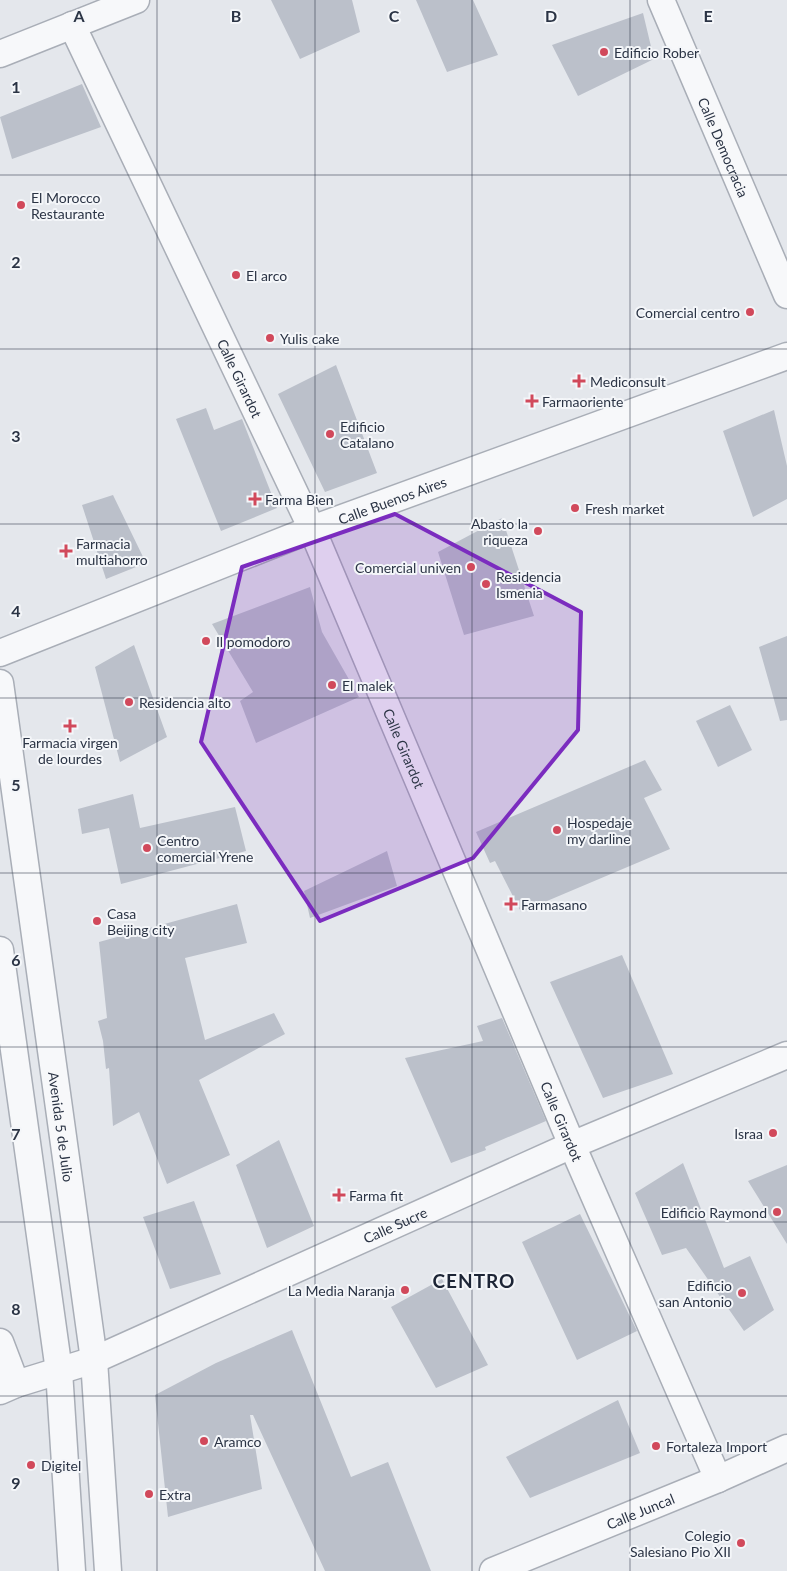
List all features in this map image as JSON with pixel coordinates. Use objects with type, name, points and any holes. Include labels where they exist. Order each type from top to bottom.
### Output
[{"type":"street","points":[[0,54],[136,0]]},
{"type":"street","name":"Calle Democracia","points":[[660,0],[787,295]]},
{"type":"street","name":"Calle Girardot","points":[[72,25],[312,528],[572,1144],[718,1478]]},
{"type":"street","name":"Calle Buenos Aires","points":[[0,653],[312,528],[787,356]]},
{"type":"street","name":"Avenida 5 de Julio","points":[[0,683],[94,1360],[108,1571]]},
{"type":"street","points":[[0,950],[58,1371],[72,1571]]},
{"type":"street","name":"Calle Sucre","points":[[8,1387],[94,1360],[572,1144],[787,1055]]},
{"type":"street","points":[[0,1342],[8,1387]]},
{"type":"street","name":"Calle Juncal","points":[[493,1571],[787,1448]]},
{"type":"highlighted area","points":[[395,514],[581,612],[578,730],[473,858],[320,921],[201,742],[242,567]]},
{"type":"building","points":[[271,0],[352,0],[360,32],[300,59]]},
{"type":"building","points":[[416,0],[473,0],[498,55],[447,72]]},
{"type":"building","name":"Edificio Rober","points":[[643,13],[654,59],[578,96],[552,45]]},
{"type":"building","points":[[82,84],[101,127],[12,159],[0,117]]},
{"type":"building","name":"Edificio Catalano","points":[[336,365],[377,473],[325,492],[278,394]]},
{"type":"building","points":[[206,408],[214,430],[242,419],[277,508],[221,531],[176,419]]},
{"type":"building","points":[[774,410],[787,466],[787,499],[753,517],[723,431]]},
{"type":"building","points":[[113,495],[146,563],[106,579],[82,505]]},
{"type":"building","name":"Residencia Ismenia","points":[[502,518],[534,616],[464,635],[438,552]]},
{"type":"building","points":[[310,587],[322,632],[359,697],[256,743],[240,701],[253,692],[212,624]]},
{"type":"building","points":[[787,636],[787,720],[780,721],[759,647]]},
{"type":"building","name":"Residencia alto","points":[[134,645],[167,737],[120,762],[95,667]]},
{"type":"building","points":[[730,705],[752,750],[718,767],[696,721]]},
{"type":"building","points":[[645,760],[662,790],[644,798],[670,849],[521,912],[495,861],[490,863],[476,832]]},
{"type":"building","points":[[133,794],[140,828],[235,807],[246,851],[121,884],[109,828],[82,834],[78,809]]},
{"type":"building","points":[[387,851],[397,886],[310,918],[304,891]]},
{"type":"building","points":[[237,904],[247,943],[185,958],[205,1040],[274,1013],[285,1034],[199,1080],[230,1155],[167,1184],[139,1112],[113,1126],[109,1068],[106,1069],[103,1041],[98,1021],[107,1018],[99,942]]},
{"type":"building","points":[[622,955],[673,1074],[603,1098],[550,982]]},
{"type":"building","points":[[502,1018],[546,1121],[485,1147],[486,1150],[451,1163],[405,1058],[483,1041],[477,1026]]},
{"type":"building","points":[[279,1140],[314,1226],[267,1248],[236,1165]]},
{"type":"building","points":[[683,1163],[724,1268],[750,1256],[774,1310],[744,1331],[686,1248],[662,1255],[635,1193]]},
{"type":"building","name":"Edificio Raymond","points":[[787,1165],[787,1244],[748,1181]]},
{"type":"building","points":[[194,1201],[221,1274],[170,1289],[143,1217]]},
{"type":"building","points":[[580,1214],[637,1331],[577,1360],[522,1242]]},
{"type":"building","points":[[442,1279],[488,1365],[436,1388],[391,1307]]},
{"type":"building","points":[[292,1330],[351,1477],[388,1462],[431,1571],[325,1571],[253,1415],[250,1415],[262,1489],[168,1517],[155,1395],[216,1363]]},
{"type":"building","points":[[618,1400],[640,1453],[530,1498],[506,1457]]},
{"type":"place","name":"Edificio Rober","points":[[604,52]]},
{"type":"place","name":"El Morocco Restaurante","points":[[21,205]]},
{"type":"place","name":"El arco","points":[[236,275]]},
{"type":"place","name":"Comercial centro","points":[[750,312]]},
{"type":"place","name":"Yulis cake","points":[[270,338]]},
{"type":"place","name":"Mediconsult","points":[[579,381]]},
{"type":"place","name":"Farmaoriente","points":[[532,401]]},
{"type":"place","name":"Edificio Catalano","points":[[330,434]]},
{"type":"place","name":"Farma Bien","points":[[255,499]]},
{"type":"place","name":"Fresh market","points":[[575,508]]},
{"type":"place","name":"Abasto la riqueza","points":[[538,531]]},
{"type":"place","name":"Farmacia multiahorro","points":[[66,551]]},
{"type":"place","name":"Comercial univen","points":[[471,567]]},
{"type":"place","name":"Residencia Ismenia","points":[[486,584]]},
{"type":"place","name":"Il pomodoro","points":[[206,641]]},
{"type":"place","name":"El malek","points":[[332,685]]},
{"type":"place","name":"Residencia alto","points":[[129,702]]},
{"type":"place","name":"Farmacia virgen de lourdes","points":[[70,726]]},
{"type":"place","name":"Hospedaje my darline","points":[[557,830]]},
{"type":"place","name":"Centro comercial Yrene","points":[[147,848]]},
{"type":"place","name":"Farmasano","points":[[511,904]]},
{"type":"place","name":"Casa Beijing city","points":[[97,921]]},
{"type":"place","name":"Israa","points":[[773,1133]]},
{"type":"place","name":"Farma fit","points":[[339,1195]]},
{"type":"place","name":"Edificio Raymond","points":[[777,1212]]},
{"type":"place","name":"La Media Naranja","points":[[405,1290]]},
{"type":"place","name":"Edificio san Antonio","points":[[742,1293]]},
{"type":"place","name":"Aramco","points":[[204,1441]]},
{"type":"place","name":"Fortaleza Import","points":[[656,1446]]},
{"type":"place","name":"Digitel","points":[[31,1465]]},
{"type":"place","name":"Extra","points":[[149,1494]]},
{"type":"place","name":"Colegio Salesiano Pio XII","points":[[741,1543]]},
{"type":"district","name":"CENTRO","points":[[474,1280]]}]
